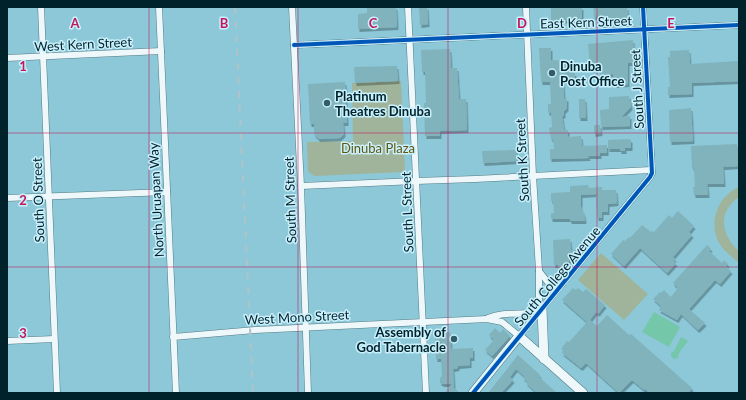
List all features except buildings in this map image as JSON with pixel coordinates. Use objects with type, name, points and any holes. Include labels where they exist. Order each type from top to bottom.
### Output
[{"type":"street","name":"South O Street","points":[[42,7],[57,393]]},
{"type":"street","name":"North Uruapan Way","points":[[159,7],[176,393]]},
{"type":"street","name":"South M Street","points":[[292,7],[301,186],[308,393]]},
{"type":"street","name":"South L Street","points":[[408,7],[426,393]]},
{"type":"street","name":"South K Street","points":[[526,7],[540,310]]},
{"type":"street","name":"South J Street","points":[[643,7],[651,170]]},
{"type":"street","name":"East Kern Street","points":[[409,41],[739,25]]},
{"type":"street","points":[[294,45],[409,41]]},
{"type":"street","name":"West Kern Street","points":[[7,58],[161,51]]},
{"type":"street","points":[[301,186],[651,170]]},
{"type":"street","name":"South College Avenue","points":[[473,393],[540,310],[646,185],[650,177],[651,170]]},
{"type":"street","points":[[7,198],[167,192]]},
{"type":"street","points":[[539,270],[550,285],[558,286],[563,283]]},
{"type":"street","points":[[486,318],[497,314],[528,314],[540,310],[544,359]]},
{"type":"street","points":[[486,318],[502,322],[583,393]]},
{"type":"street","name":"West Mono Street","points":[[173,337],[240,331],[486,318]]},
{"type":"street","points":[[7,341],[54,339]]},
{"type":"green space","name":"Dinuba Plaza","points":[[401,81],[404,172],[314,176],[308,171],[307,142],[353,141],[352,83]]},
{"type":"green space","points":[[739,187],[739,197],[727,210],[724,224],[728,238],[739,251],[739,263],[719,243],[716,235],[715,218],[717,210],[725,197]]},
{"type":"green space","points":[[601,253],[648,294],[624,320],[578,280]]},
{"type":"shaded area","points":[[654,312],[680,327],[669,347],[642,332]]},
{"type":"shaded area","points":[[681,337],[688,341],[679,353],[678,358],[674,359],[671,356],[671,353],[674,351]]},
{"type":"railway","points":[[235,7],[253,393]]},
{"type":"cycle path","points":[[473,393],[652,173],[643,7]]},
{"type":"cycle path","points":[[294,45],[739,25]]},
{"type":"place","name":"Dinuba Post Office","points":[[552,73]]},
{"type":"place","name":"Platinum Theatres Dinuba","points":[[327,103]]},
{"type":"place","name":"Assembly of God Tabernacle","points":[[454,339]]}]
